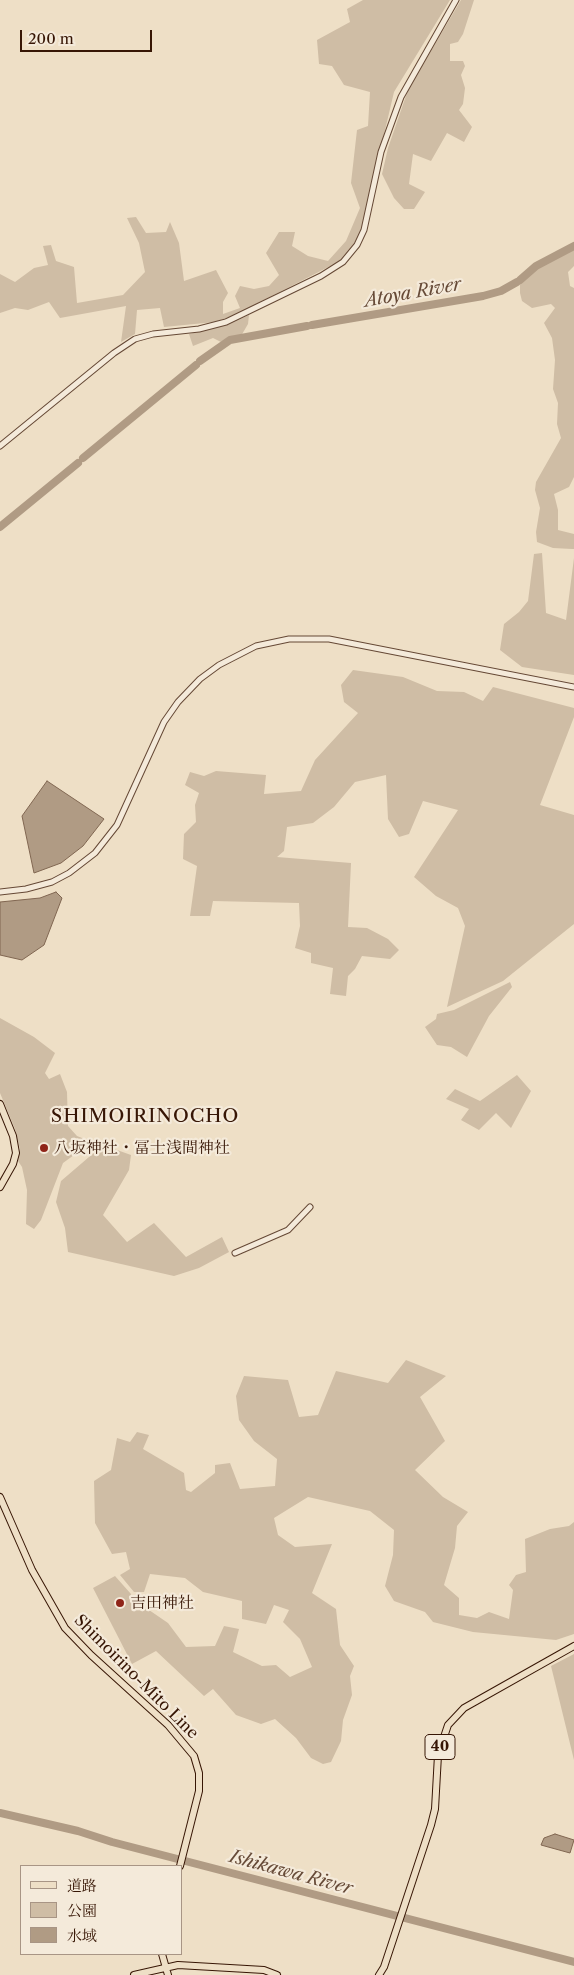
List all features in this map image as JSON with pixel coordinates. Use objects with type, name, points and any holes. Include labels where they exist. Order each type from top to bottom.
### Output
[{"type":"main road","points":[[0,1104],[13,1136],[16,1153],[14,1164],[0,1187]]},
{"type":"main road","name":"Shimoirino-Mito Line","points":[[0,1497],[32,1570],[65,1628],[86,1650],[168,1725],[194,1756],[199,1790],[181,1863]]},
{"type":"main road","name":"40","points":[[379,1975],[432,1825],[438,1754],[448,1725],[464,1708],[574,1646]]},
{"type":"main road","points":[[162,1955],[168,1975]]},
{"type":"main road","points":[[134,1975],[166,1966],[254,1970],[277,1975]]},
{"type":"street","points":[[0,446],[124,345],[135,339],[153,334],[199,329],[226,322],[321,276],[343,262],[357,245],[364,230],[381,152],[398,105],[456,0]]},
{"type":"street","points":[[0,892],[26,889],[52,882],[69,873],[94,853],[117,825],[162,728],[178,702],[200,679],[219,665],[256,646],[288,639],[329,639],[574,687]]},
{"type":"street","points":[[235,1253],[288,1230],[310,1207]]},
{"type":"green space","points":[[363,0],[450,0],[394,92],[362,228],[353,246],[340,261],[237,314],[215,322],[164,327],[160,308],[137,310],[135,334],[121,342],[126,306],[60,318],[49,302],[28,310],[15,308],[0,313],[0,274],[15,282],[34,268],[48,265],[43,246],[51,245],[56,261],[74,267],[77,303],[123,295],[145,272],[139,243],[127,218],[136,217],[146,233],[166,232],[170,222],[179,243],[184,281],[216,270],[228,293],[223,302],[223,314],[240,308],[235,296],[240,286],[254,289],[269,286],[279,275],[266,253],[279,232],[295,232],[292,246],[308,256],[328,261],[346,241],[360,208],[351,183],[357,130],[368,126],[370,92],[344,85],[332,66],[319,64],[317,40],[350,22],[347,9]]},
{"type":"green space","points":[[461,0],[474,0],[463,34],[458,42],[450,44],[450,61],[463,61],[465,66],[461,75],[465,88],[463,104],[459,110],[472,127],[464,142],[447,133],[431,161],[413,154],[409,184],[425,192],[414,209],[404,209],[394,198],[382,174],[388,148],[408,90]]},
{"type":"green space","points":[[574,247],[574,266],[568,272],[570,286],[574,288],[574,477],[569,487],[554,494],[558,510],[558,530],[574,534],[574,549],[572,549],[553,548],[537,542],[536,532],[540,508],[535,490],[536,482],[561,438],[557,424],[558,403],[553,389],[555,360],[552,338],[544,323],[555,308],[551,304],[532,308],[522,301],[520,281],[530,272]]},
{"type":"green space","points":[[249,315],[248,324],[241,336],[221,342],[213,338],[193,346],[189,334],[230,324]]},
{"type":"green space","points":[[542,553],[546,613],[566,620],[574,558],[574,675],[522,667],[500,650],[504,624],[519,612],[528,601],[534,554]]},
{"type":"green space","points":[[353,670],[403,677],[437,691],[464,692],[483,701],[493,687],[574,708],[574,717],[540,805],[574,815],[574,924],[503,981],[447,1007],[465,926],[458,908],[436,896],[414,877],[458,810],[423,801],[409,834],[399,837],[388,819],[386,775],[355,782],[334,807],[313,823],[287,827],[284,851],[277,857],[351,863],[348,927],[367,928],[388,939],[399,950],[390,959],[362,956],[355,969],[348,976],[346,996],[330,994],[333,968],[311,963],[311,953],[295,948],[300,926],[299,903],[213,901],[210,916],[190,916],[197,866],[183,859],[184,834],[196,822],[195,805],[199,793],[185,785],[190,772],[204,776],[216,771],[266,775],[264,794],[301,791],[315,760],[358,713],[344,702],[341,685]]},
{"type":"green space","points":[[510,982],[512,987],[489,1016],[467,1057],[451,1047],[437,1045],[425,1027],[436,1019],[437,1014],[454,1010]]},
{"type":"green space","points":[[0,1018],[34,1037],[55,1053],[45,1073],[49,1079],[60,1074],[67,1092],[68,1126],[77,1136],[92,1142],[63,1163],[41,1220],[34,1229],[26,1224],[27,1190],[22,1167],[18,1161],[20,1149],[15,1129],[0,1093]]},
{"type":"green space","points":[[517,1075],[531,1091],[511,1128],[496,1113],[479,1130],[461,1120],[469,1109],[446,1099],[455,1089],[480,1101]]},
{"type":"green space","points":[[103,1145],[131,1155],[129,1170],[103,1215],[127,1242],[154,1223],[186,1257],[222,1237],[229,1252],[199,1268],[174,1276],[68,1252],[65,1228],[56,1202],[61,1181]]},
{"type":"green space","points":[[406,1360],[446,1376],[420,1397],[445,1441],[415,1470],[443,1497],[468,1512],[457,1526],[455,1548],[444,1585],[459,1598],[459,1615],[477,1618],[489,1612],[509,1619],[513,1590],[509,1585],[516,1575],[526,1572],[525,1539],[550,1529],[569,1526],[574,1522],[574,1634],[556,1640],[473,1632],[433,1622],[425,1612],[394,1601],[385,1586],[393,1555],[394,1530],[370,1511],[308,1497],[274,1518],[278,1535],[295,1547],[332,1544],[312,1593],[336,1609],[340,1645],[354,1666],[350,1676],[352,1695],[343,1720],[341,1741],[331,1762],[323,1764],[311,1758],[296,1738],[275,1719],[261,1724],[236,1715],[213,1689],[204,1696],[156,1651],[132,1664],[93,1588],[115,1576],[131,1594],[130,1599],[134,1605],[149,1610],[168,1623],[186,1647],[215,1646],[224,1626],[239,1629],[233,1652],[262,1666],[276,1665],[290,1677],[312,1667],[300,1639],[283,1622],[289,1610],[274,1605],[266,1624],[242,1619],[242,1601],[203,1592],[185,1578],[150,1574],[144,1592],[134,1592],[120,1575],[130,1569],[126,1552],[112,1554],[95,1523],[94,1481],[111,1470],[117,1438],[130,1442],[137,1432],[149,1435],[143,1449],[184,1473],[186,1490],[191,1492],[215,1473],[215,1465],[230,1463],[240,1489],[275,1486],[277,1459],[254,1441],[239,1420],[236,1396],[244,1376],[288,1380],[299,1417],[318,1415],[336,1371],[388,1383]]},
{"type":"green space","points":[[574,1654],[574,1760],[551,1666]]},
{"type":"water","points":[[47,781],[104,819],[83,846],[61,863],[34,873],[22,816]]},
{"type":"water","points":[[56,892],[62,898],[44,945],[22,960],[0,955],[0,902],[40,898]]},
{"type":"water","points":[[555,1834],[574,1840],[570,1853],[541,1845],[544,1838]]},
{"type":"waterway","name":"Atoya River","points":[[520,280],[536,266],[574,246]]},
{"type":"waterway","name":"Atoya River","points":[[312,325],[483,296],[501,291],[517,282]]},
{"type":"waterway","name":"Atoya River","points":[[200,361],[230,340],[307,326]]},
{"type":"waterway","name":"Atoya River","points":[[83,458],[196,365]]},
{"type":"waterway","name":"Atoya River","points":[[0,527],[78,463]]},
{"type":"waterway","name":"Ishikawa River","points":[[0,1813],[78,1831],[112,1842],[574,1962]]},
{"type":"place","name":"八坂神社・冨士浅間神社","points":[[44,1148]]},
{"type":"place","name":"吉田神社","points":[[120,1603]]},
{"type":"district","name":"SHIMOIRINOCHO","points":[[145,1117]]}]
